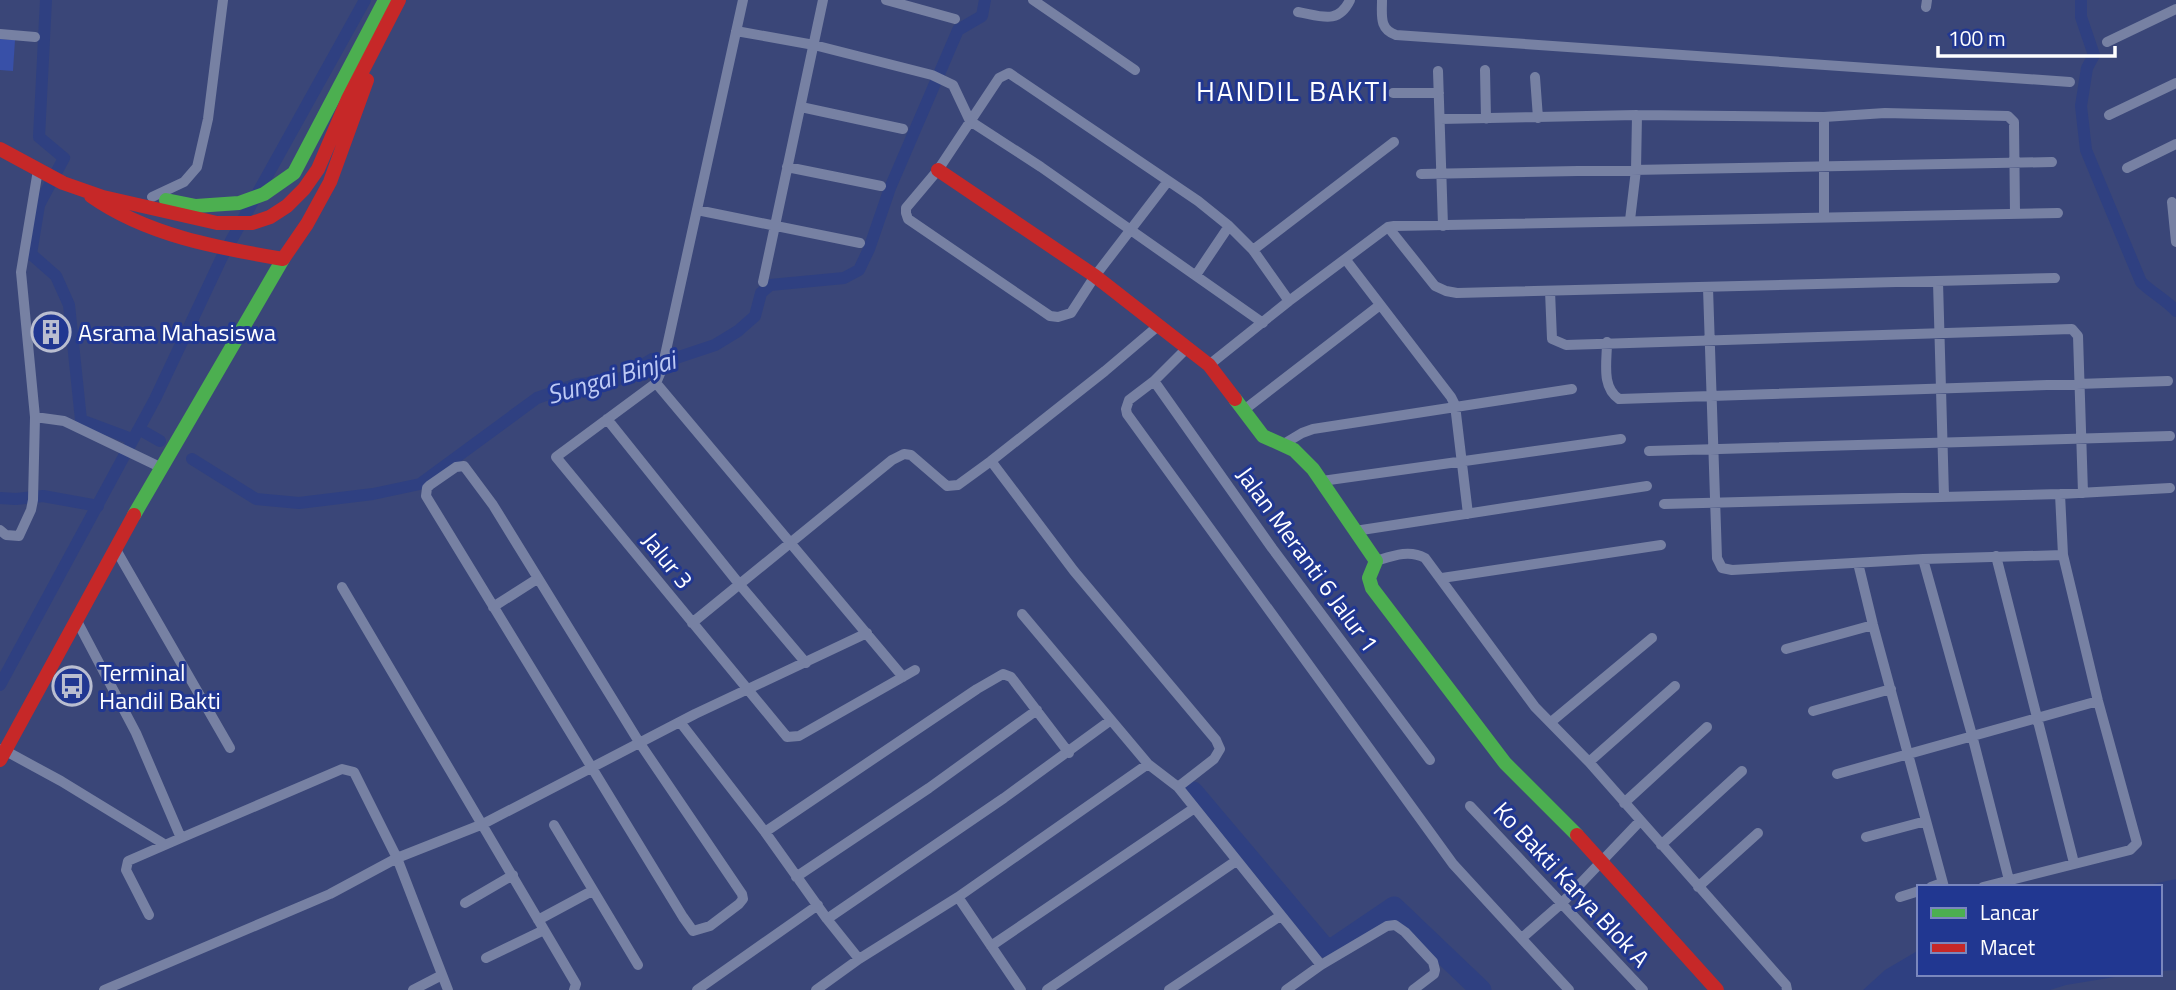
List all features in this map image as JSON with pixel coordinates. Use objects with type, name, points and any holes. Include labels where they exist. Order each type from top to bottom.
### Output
[{"type":"main road","points":[[88,193],[196,206],[239,203],[276,187],[294,173],[385,0]]},
{"type":"main road","points":[[64,178],[105,186],[156,201],[210,224],[251,223],[273,214],[287,205],[304,188],[316,170],[399,0]]},
{"type":"main road","points":[[2,753],[160,467],[330,182],[367,84],[368,60]]},
{"type":"main road","points":[[0,137],[44,170]]},
{"type":"main road","points":[[0,149],[64,178],[101,205],[125,218],[205,242],[283,259]]},
{"type":"main road","points":[[938,170],[1095,276],[1209,365],[1263,436],[1300,455],[1322,481],[1376,561],[1369,578],[1372,589],[1458,703],[1505,763],[1602,861],[1717,990]]},
{"type":"street","points":[[156,201],[184,182],[197,167],[208,119],[223,0]]},
{"type":"street","points":[[743,0],[662,369],[656,383],[607,419],[806,663]]},
{"type":"street","points":[[763,282],[822,0]]},
{"type":"street","points":[[886,0],[955,19]]},
{"type":"street","points":[[1033,0],[1135,70]]},
{"type":"street","points":[[1298,12],[1338,16],[1344,12],[1350,0]]},
{"type":"street","points":[[1382,0],[1383,27],[1387,32],[1396,35],[2070,82]]},
{"type":"street","points":[[2107,42],[2176,9]]},
{"type":"street","points":[[736,31],[814,45],[932,75],[954,85],[970,121],[1041,167],[1263,323]]},
{"type":"street","points":[[0,34],[35,37]]},
{"type":"street","points":[[1485,70],[1486,119]]},
{"type":"street","points":[[1438,71],[1443,226]]},
{"type":"street","points":[[1168,181],[1095,276],[1071,313],[1058,317],[1050,316],[906,216],[906,208],[938,170],[999,78],[1009,73],[1198,201],[1229,226],[1253,250],[1289,301]]},
{"type":"street","points":[[1535,77],[1538,118]]},
{"type":"street","points":[[2109,115],[2176,83]]},
{"type":"street","points":[[1393,93],[1439,93]]},
{"type":"street","points":[[801,107],[903,129]]},
{"type":"street","points":[[1440,120],[1637,115],[1824,117],[1885,113],[2008,116],[2014,122],[2015,214]]},
{"type":"street","points":[[1630,220],[1636,170],[1637,115]]},
{"type":"street","points":[[1824,117],[1824,217]]},
{"type":"street","points":[[1253,250],[1394,142]]},
{"type":"street","points":[[2127,168],[2176,144]]},
{"type":"street","points":[[1421,174],[2052,162]]},
{"type":"street","points":[[788,167],[881,186]]},
{"type":"street","points":[[0,530],[6,535],[19,536],[27,521],[33,497],[35,417],[21,272],[44,170]]},
{"type":"street","points":[[2172,202],[2176,242]]},
{"type":"street","points":[[697,210],[860,243]]},
{"type":"street","points":[[1209,365],[1289,301],[1388,228],[1403,225],[2058,213]]},
{"type":"street","points":[[1196,275],[1229,226]]},
{"type":"street","points":[[1388,228],[1435,285],[1457,293],[2055,278]]},
{"type":"street","points":[[1346,260],[1455,405],[1468,514]]},
{"type":"street","points":[[1938,282],[1944,496]]},
{"type":"street","points":[[1708,288],[1717,558],[1722,568],[1731,570],[1923,559],[2063,555]]},
{"type":"street","points":[[1550,291],[1552,339],[1566,345],[2072,329],[2078,336],[2083,493]]},
{"type":"street","points":[[1244,410],[1380,305]]},
{"type":"street","points":[[692,623],[892,460],[904,454],[911,455],[947,486],[958,485],[1105,371],[1158,326]]},
{"type":"street","points":[[1607,342],[1607,383],[1611,394],[1619,400],[2168,381]]},
{"type":"street","points":[[1187,348],[1154,381],[1129,400],[1127,414],[1453,864],[1569,990]]},
{"type":"street","name":"Jalan Meranti 6 Jalur 1","points":[[1154,381],[1265,538],[1430,760]]},
{"type":"street","points":[[656,383],[903,677]]},
{"type":"street","points":[[1282,445],[1313,429],[1572,388]]},
{"type":"street","points":[[35,417],[64,421],[160,467]]},
{"type":"street","name":"Jalur 3","points":[[607,419],[556,457],[749,688],[782,733],[787,737],[799,736],[915,670]]},
{"type":"street","points":[[1650,451],[2170,436]]},
{"type":"street","points":[[1322,481],[1621,439]]},
{"type":"street","points":[[990,461],[1074,571],[1216,740],[1220,749],[1218,754],[1178,787]]},
{"type":"street","points":[[464,466],[468,469],[493,505],[639,742],[742,894],[743,900],[710,926],[693,931],[493,607],[426,496],[430,485],[456,467],[464,466]]},
{"type":"street","points":[[1355,531],[1647,486]]},
{"type":"street","points":[[1664,504],[2060,494],[2170,488]]},
{"type":"street","points":[[1990,885],[2130,850],[2137,843],[2098,701],[2063,555],[2060,494]]},
{"type":"street","points":[[1442,578],[1661,545]]},
{"type":"street","points":[[115,548],[230,748]]},
{"type":"street","points":[[1376,561],[1405,553],[1421,555],[1442,578],[1535,707],[1589,762],[1786,985],[1787,990]]},
{"type":"street","points":[[1996,556],[2074,863]]},
{"type":"street","points":[[1923,559],[2009,880]]},
{"type":"street","points":[[1858,563],[1872,625],[1926,821],[1939,885]]},
{"type":"street","points":[[493,607],[537,579]]},
{"type":"street","points":[[342,587],[576,984],[574,990]]},
{"type":"street","points":[[1022,614],[1148,764],[1178,787],[1321,965]]},
{"type":"street","points":[[77,621],[130,721],[181,838]]},
{"type":"street","points":[[1786,649],[1872,625]]},
{"type":"street","points":[[104,990],[330,894],[397,858],[483,824],[639,742],[867,633]]},
{"type":"street","points":[[1550,722],[1652,638]]},
{"type":"street","points":[[765,832],[1003,674],[1011,677],[1069,752]]},
{"type":"street","points":[[1589,762],[1675,686]]},
{"type":"street","points":[[1813,711],[1891,689]]},
{"type":"street","points":[[1837,774],[2098,701]]},
{"type":"street","points":[[796,877],[929,788],[1037,710]]},
{"type":"street","points":[[827,919],[1069,752],[1111,720]]},
{"type":"street","points":[[680,722],[859,959]]},
{"type":"street","points":[[1624,803],[1707,727]]},
{"type":"street","points":[[2,753],[61,781],[164,844]]},
{"type":"street","points":[[816,990],[859,959],[958,897],[1148,764]]},
{"type":"street","points":[[149,915],[126,870],[128,861],[347,768],[354,772],[363,786],[397,858],[448,990]]},
{"type":"street","points":[[1661,845],[1742,771]]},
{"type":"street","name":"Ko Bakti Karya Blok A","points":[[1470,806],[1643,990]]},
{"type":"street","points":[[991,946],[1193,809]]},
{"type":"street","points":[[1522,938],[1562,903],[1640,821]]},
{"type":"street","points":[[1866,837],[1926,821]]},
{"type":"street","points":[[554,825],[638,965]]},
{"type":"street","points":[[1698,887],[1758,833]]},
{"type":"street","points":[[1047,990],[1236,861]]},
{"type":"street","points":[[465,903],[513,876]]},
{"type":"street","points":[[486,958],[592,891]]},
{"type":"street","points":[[1900,897],[1917,892]]},
{"type":"street","points":[[958,897],[1021,990]]},
{"type":"street","points":[[697,990],[818,905]]},
{"type":"street","points":[[1170,990],[1280,916]]},
{"type":"street","points":[[1286,990],[1321,965],[1387,926],[1395,925],[1405,932],[1435,967],[1434,974],[1413,990]]},
{"type":"street","points":[[413,990],[442,975]]},
{"type":"shaded area","points":[[0,39],[15,40],[13,71],[0,70]]},
{"type":"shaded area","points":[[2176,879],[2176,970],[2162,971],[2162,885],[2148,885]]},
{"type":"shaded area","points":[[1917,951],[1917,976],[2121,976],[2050,990],[1863,990],[1885,970]]},
{"type":"waterway","points":[[46,0],[39,137],[64,158],[39,205],[31,254],[56,276],[69,305],[81,420],[132,439]]},
{"type":"waterway","points":[[0,685],[155,399],[222,257],[365,0]]},
{"type":"waterway","name":"Sungai Binjai","points":[[192,459],[256,499],[299,503],[373,494],[420,484],[537,398],[577,384],[618,380],[652,359],[676,358],[715,345],[738,331],[755,316],[761,293],[770,285],[844,278],[859,270],[890,188],[958,30],[982,16],[985,0]]},
{"type":"waterway","points":[[2081,0],[2081,17],[2094,55],[2087,68],[2081,106],[2086,150],[2141,282],[2176,311]]},
{"type":"waterway","name":"Sungai Binjai","points":[[139,429],[160,441]]},
{"type":"waterway","points":[[0,498],[43,496],[98,506]]},
{"type":"waterway","points":[[1193,792],[1323,946],[1330,949],[1335,947],[1394,907],[1481,990]]},
{"type":"traffic: fast","points":[[166,200],[196,206],[239,203],[264,194],[294,173],[385,0]]},
{"type":"traffic: fast","points":[[134,515],[283,259]]},
{"type":"traffic: fast","points":[[1235,399],[1263,436],[1294,450],[1313,469],[1376,561],[1369,578],[1372,588],[1505,763],[1577,835]]},
{"type":"traffic: jam","points":[[0,149],[63,183],[103,197],[217,223],[252,223],[270,217],[287,206],[304,189],[318,169],[348,99],[399,0]]},
{"type":"traffic: jam","points":[[91,196],[135,221],[183,238],[283,259],[307,224],[330,182],[367,80]]},
{"type":"traffic: jam","points":[[938,170],[1095,276],[1209,365],[1235,399]]},
{"type":"traffic: jam","points":[[0,760],[134,515]]},
{"type":"traffic: jam","points":[[1577,835],[1717,990]]},
{"type":"place","name":"Asrama Mahasiswa","points":[[51,332]]},
{"type":"place","name":"Terminal Handil Bakti","points":[[72,686]]},
{"type":"district","name":"HANDIL BAKTI","points":[[1293,90]]}]
